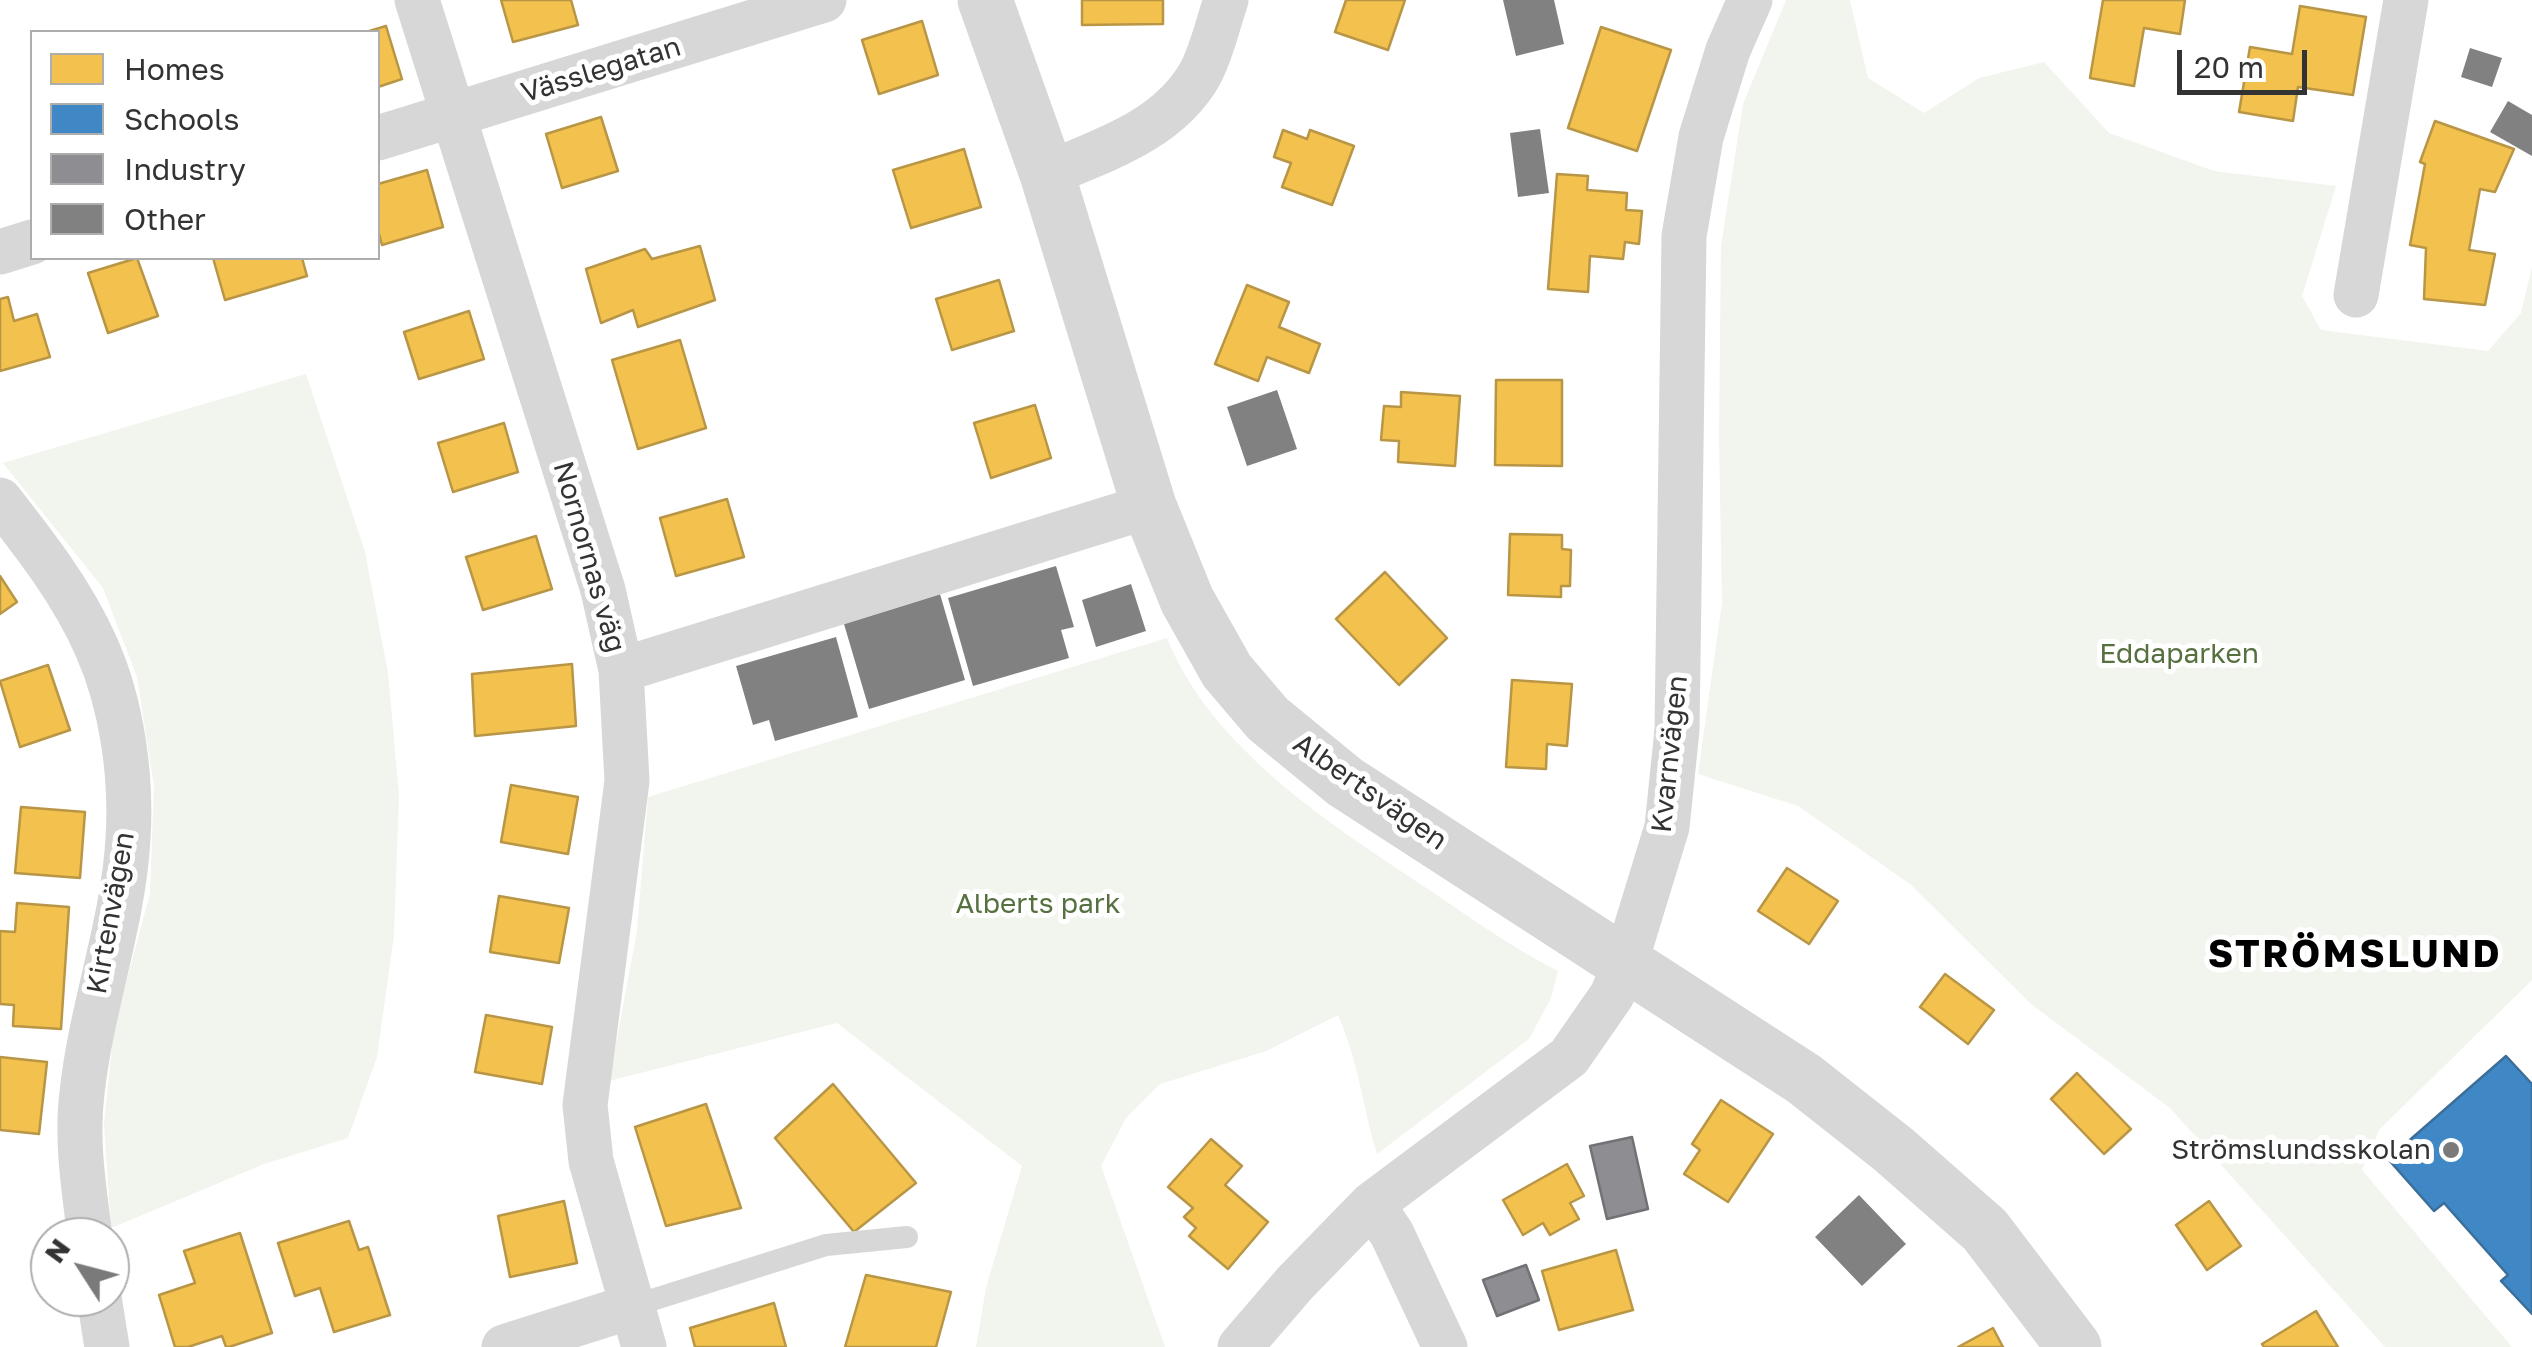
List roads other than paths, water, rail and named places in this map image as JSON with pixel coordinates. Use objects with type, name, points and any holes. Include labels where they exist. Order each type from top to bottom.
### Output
[{"type":"street","name":"Nornornas väg","points":[[417,0],[603,590],[622,670],[627,781],[585,1105],[591,1161],[638,1327]]},
{"type":"street","name":"Vässlegatan","points":[[380,137],[824,0]]},
{"type":"street","name":"Albertsvägen","points":[[986,0],[1047,174],[1149,506],[1195,614],[1227,672],[1268,719],[1344,782],[1804,1079],[1894,1150],[1985,1230],[2074,1347]]},
{"type":"street","points":[[1047,174],[1146,131],[1176,104],[1201,73],[1226,0]]},
{"type":"street","name":"Kvarnvägen","points":[[1240,1347],[1372,1204],[1568,1056],[1612,995],[1626,962],[1667,827],[1677,730],[1684,236],[1701,136],[1728,50],[1750,0]]},
{"type":"street","points":[[2356,295],[2406,0]]},
{"type":"street","points":[[0,252],[30,243]]},
{"type":"street","name":"Kirtenvägen","points":[[0,500],[63,583],[96,646],[113,692],[126,776],[128,840],[81,1095],[80,1153],[88,1217]]},
{"type":"street","points":[[622,670],[1149,506]]},
{"type":"street","points":[[1372,1204],[1392,1234],[1446,1347]]},
{"type":"street","points":[[103,1317],[108,1347]]},
{"type":"street","points":[[504,1347],[638,1327]]},
{"type":"lane","points":[[638,1327],[826,1245],[907,1237]]},
{"type":"place","name":"Strömslundsskolan","points":[[2451,1150]]},
{"type":"district","name":"STRÖMSLUND","points":[[2355,955]]},
{"type":"park label","name":"Eddaparken","points":[[2179,654]]},
{"type":"park label","name":"Alberts park","points":[[1038,904]]}]
